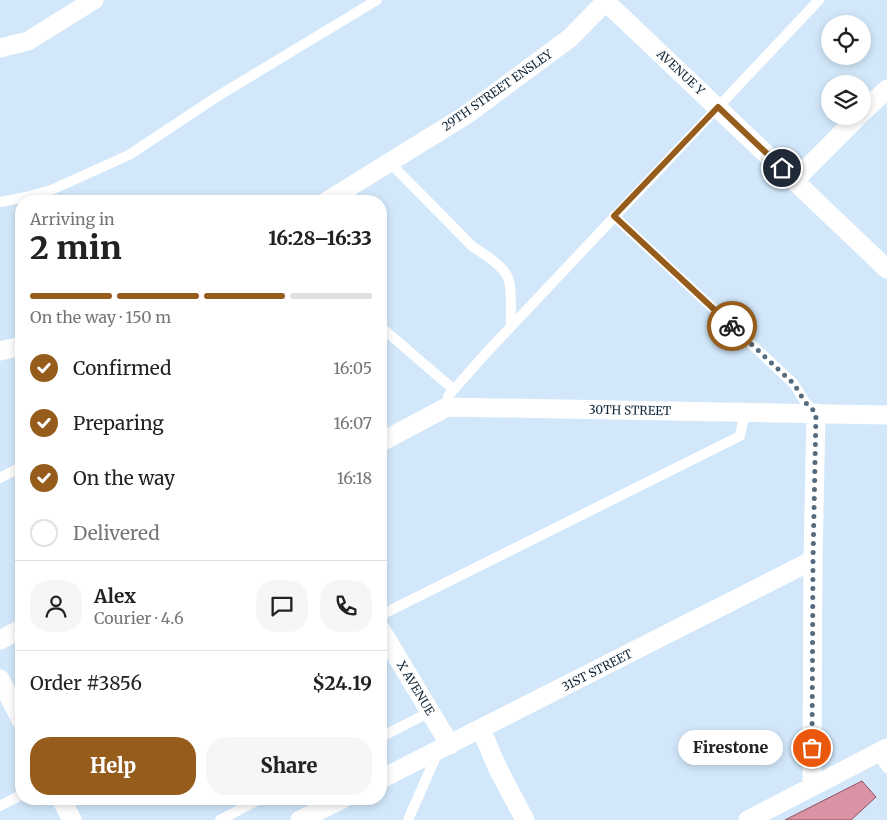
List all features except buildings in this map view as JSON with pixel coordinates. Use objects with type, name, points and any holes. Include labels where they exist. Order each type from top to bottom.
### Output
[{"type":"street","points":[[0,48],[28,41],[94,0]]},
{"type":"street","name":"AVENUE Y","points":[[606,1],[887,269]]},
{"type":"street","name":"29TH STREET ENSLEY","points":[[336,195],[474,109],[570,38],[606,1]]},
{"type":"street","points":[[871,104],[887,89]]},
{"type":"street","points":[[795,180],[850,125]]},
{"type":"street","points":[[0,351],[15,347]]},
{"type":"street","name":"30TH STREET","points":[[387,438],[450,398],[745,412],[887,415]]},
{"type":"street","points":[[812,786],[816,413]]},
{"type":"street","name":"31ST STREET","points":[[387,776],[813,560]]},
{"type":"street","points":[[0,640],[15,632]]},
{"type":"street","name":"X AVENUE","points":[[387,640],[430,712],[444,748]]},
{"type":"street","points":[[0,679],[15,708]]},
{"type":"street","points":[[481,729],[498,769],[525,820]]},
{"type":"street","points":[[748,820],[812,786],[884,757]]},
{"type":"street","points":[[64,805],[72,820]]},
{"type":"street","points":[[300,820],[330,805]]},
{"type":"lane","points":[[33,195],[51,190],[129,155],[218,96],[377,0]]},
{"type":"lane","points":[[387,333],[450,398],[511,326],[819,0]]},
{"type":"lane","points":[[388,162],[473,247],[506,273],[509,281],[511,326]]},
{"type":"lane","points":[[0,202],[15,199]]},
{"type":"lane","points":[[614,216],[794,384],[805,402],[816,413]]},
{"type":"lane","points":[[387,612],[740,436],[745,412]]},
{"type":"lane","points":[[0,478],[15,470]]},
{"type":"lane","points":[[387,734],[430,712]]},
{"type":"lane","points":[[408,820],[444,748]]},
{"type":"lane","points":[[0,806],[15,799]]},
{"type":"lane","points":[[220,820],[249,805]]},
{"type":"way so far","points":[[732,326],[794,384],[805,402],[816,413],[812,748]]},
{"type":"place","name":"Firestone","points":[[812,748]]},
{"type":"route","points":[[732,326],[614,216],[718,107],[782,168]]}]
